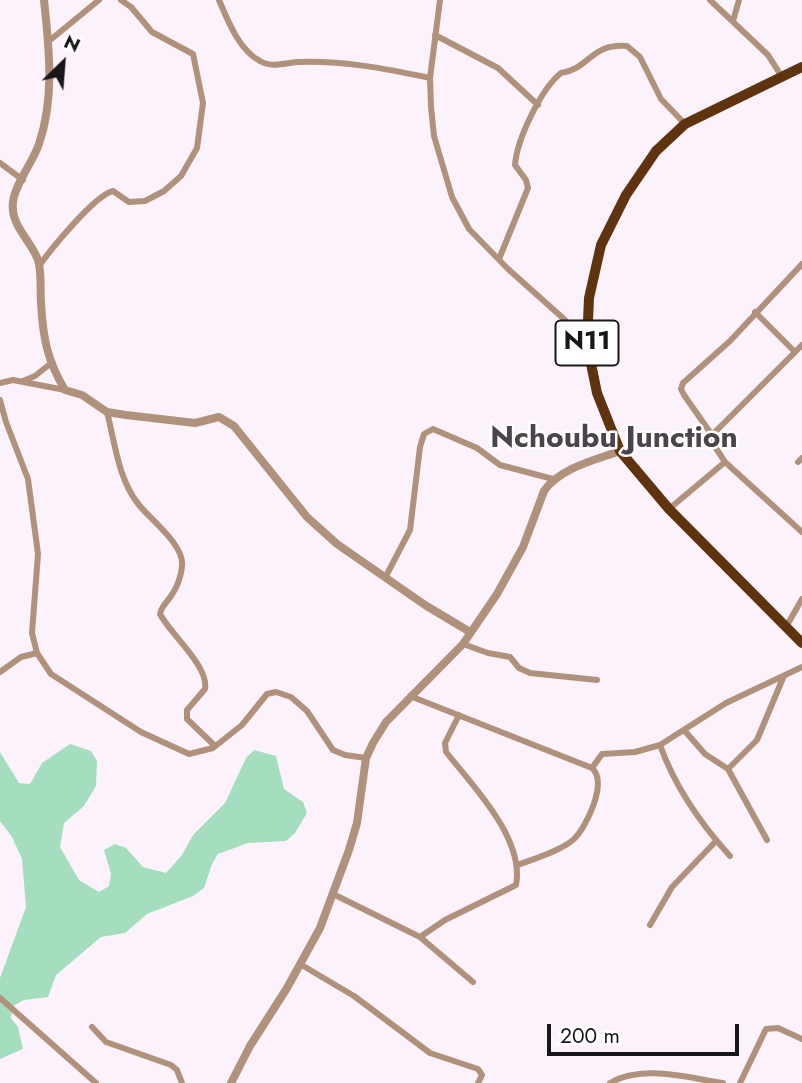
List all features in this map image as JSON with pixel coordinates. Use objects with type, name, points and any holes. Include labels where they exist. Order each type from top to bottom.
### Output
[{"type":"highway","name":"N11","points":[[802,67],[685,124],[656,151],[611,221],[601,245],[591,287],[587,344],[597,393],[620,451],[669,509],[802,643]]},
{"type":"street","points":[[44,0],[49,99],[39,145],[13,202],[14,219],[33,250],[39,266],[41,307],[50,364],[65,390]]},
{"type":"street","points":[[48,41],[99,0]]},
{"type":"street","points":[[39,266],[87,210],[107,193],[113,191],[129,202],[145,201],[164,191],[181,176],[197,148],[203,103],[193,54],[152,32],[131,6],[121,0]]},
{"type":"street","points":[[219,0],[232,29],[249,53],[262,62],[271,65],[298,62],[341,64],[430,78]]},
{"type":"street","points":[[440,0],[430,78],[434,136],[452,197],[469,229],[587,344]]},
{"type":"street","points":[[710,0],[768,55],[782,77]]},
{"type":"street","points":[[733,21],[739,0]]},
{"type":"street","points":[[435,35],[498,68],[538,105]]},
{"type":"street","points":[[499,259],[528,188],[526,180],[517,170],[515,160],[523,133],[538,105],[561,73],[575,70],[593,53],[627,46],[640,57],[661,99],[685,124]]},
{"type":"street","points":[[0,163],[23,180]]},
{"type":"street","points":[[712,435],[684,396],[681,389],[683,383],[730,341],[802,264]]},
{"type":"street","points":[[755,312],[795,352]]},
{"type":"street","points":[[802,345],[712,435],[711,441],[725,462],[802,533]]},
{"type":"street","points":[[23,381],[35,376],[50,364]]},
{"type":"street","points":[[0,383],[23,381],[65,390],[82,395],[107,412],[166,421],[195,422],[219,416],[234,426],[307,517],[337,544],[384,578],[470,632]]},
{"type":"street","points":[[0,400],[28,479],[38,554],[32,633],[37,653],[51,674],[141,732],[189,754],[215,746],[242,725],[267,694],[276,692],[291,697],[307,711],[333,750],[339,754],[366,758]]},
{"type":"street","points":[[107,412],[125,483],[153,523],[178,547],[181,556],[183,566],[174,592],[160,614],[170,631],[203,671],[205,688],[187,710],[187,719],[215,746]]},
{"type":"street","points":[[384,578],[410,530],[421,447],[424,435],[429,430],[456,437],[500,465],[554,479]]},
{"type":"street","points":[[231,1083],[320,928],[357,823],[366,758],[386,722],[463,644],[497,594],[523,547],[544,491],[554,479],[620,451]]},
{"type":"street","points":[[669,509],[725,462]]},
{"type":"street","points":[[786,626],[802,600]]},
{"type":"street","points":[[463,644],[510,657],[519,668],[530,673],[597,680]]},
{"type":"street","points":[[0,672],[20,657],[37,653]]},
{"type":"street","points":[[592,768],[602,754],[635,752],[660,745],[726,703],[802,667]]},
{"type":"street","points":[[728,769],[757,740],[783,678]]},
{"type":"street","points":[[410,696],[592,768],[598,777],[597,792],[586,820],[574,840],[518,865]]},
{"type":"street","points":[[420,937],[453,915],[514,887],[518,865],[503,829],[484,798],[446,752],[445,743],[459,715]]},
{"type":"street","points":[[684,730],[705,754],[728,769],[768,840]]},
{"type":"street","points":[[660,745],[670,774],[681,794],[730,856]]},
{"type":"street","points":[[650,925],[672,887],[716,841]]},
{"type":"street","points":[[333,894],[420,937],[473,982]]},
{"type":"street","points":[[300,964],[354,996],[430,1053],[478,1069],[482,1075],[478,1083]]},
{"type":"street","points":[[0,998],[96,1083]]},
{"type":"street","points":[[92,1027],[106,1042],[171,1065],[177,1070],[182,1083]]},
{"type":"street","points":[[740,1083],[766,1029],[778,1028],[802,1039]]},
{"type":"street","points":[[610,1083],[633,1074],[723,1083]]},
{"type":"green space","points":[[70,744],[91,751],[97,761],[96,786],[84,806],[64,823],[60,847],[79,880],[99,892],[109,886],[111,874],[104,850],[115,844],[126,848],[143,867],[166,873],[182,855],[193,835],[225,803],[246,758],[254,750],[276,756],[284,789],[303,802],[307,813],[295,833],[286,841],[248,843],[218,854],[204,888],[193,896],[147,914],[125,933],[101,937],[56,975],[48,997],[24,1000],[13,1006],[11,1018],[18,1027],[23,1049],[0,1059],[0,978],[26,907],[22,859],[12,837],[0,821],[0,752],[19,783],[30,784],[42,763]]},
{"type":"district","name":"Nchoubu Junction","points":[[614,440]]}]
